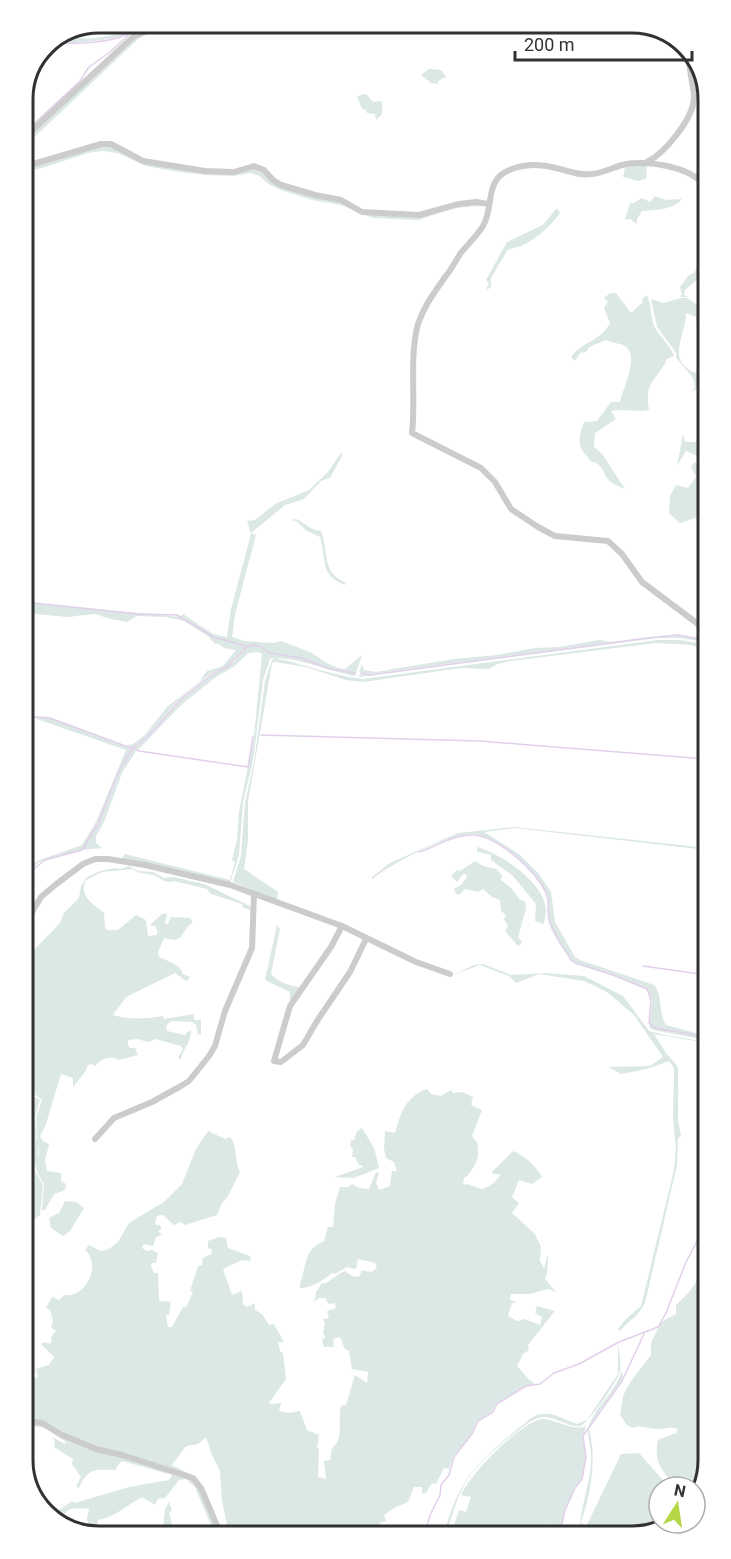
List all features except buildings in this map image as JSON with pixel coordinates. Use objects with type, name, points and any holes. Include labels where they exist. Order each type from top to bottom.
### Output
[{"type":"street","points":[[33,130],[133,36],[139,33]]},
{"type":"street","points":[[690,68],[694,98],[692,107],[676,135],[655,158],[647,162],[632,163],[591,174],[541,165],[520,167],[500,175],[493,184],[483,227],[459,255],[434,291],[418,325],[414,347],[412,433],[481,468],[495,482],[511,509],[538,527],[555,536],[608,541],[622,554],[642,582],[698,624]]},
{"type":"street","points":[[33,164],[101,144],[111,144],[143,161],[194,170],[234,172],[254,166],[264,170],[281,185],[341,201],[362,212],[419,214],[459,204],[476,202],[488,204]]},
{"type":"street","points":[[647,162],[658,166],[680,168],[698,179]]},
{"type":"street","points":[[33,910],[41,897],[83,864],[95,859],[131,863],[230,885],[342,926],[416,962],[450,974]]},
{"type":"street","points":[[96,1139],[114,1118],[152,1102],[189,1081],[209,1056],[215,1046],[225,1011],[252,948],[254,894]]},
{"type":"street","points":[[342,926],[331,947],[290,1006],[274,1061],[280,1062],[303,1046],[350,972],[366,939]]},
{"type":"street","points":[[33,1423],[42,1423],[60,1434],[96,1449],[189,1476],[201,1488],[217,1526]]},
{"type":"shaded area","points":[[130,33],[86,42],[65,43],[76,38]]},
{"type":"shaded area","points":[[142,33],[151,33],[139,38],[33,139],[33,132]]},
{"type":"shaded area","points":[[429,69],[441,70],[446,77],[438,81],[438,84],[431,83],[421,75]]},
{"type":"shaded area","points":[[366,94],[373,102],[382,103],[382,114],[376,120],[375,114],[367,113],[362,109],[357,96]]},
{"type":"shaded area","points":[[110,145],[129,156],[205,173],[253,167],[263,171],[272,181],[340,202],[362,213],[419,216],[445,208],[481,206],[454,208],[418,220],[373,218],[341,205],[312,200],[281,190],[250,173],[234,176],[173,171],[146,166],[118,153],[102,151],[33,170],[33,165]]},
{"type":"shaded area","points":[[647,164],[646,179],[638,181],[623,177],[625,167]]},
{"type":"shaded area","points":[[655,196],[666,200],[682,199],[669,207],[642,211],[637,224],[630,219],[625,220],[630,203],[642,198],[650,202]]},
{"type":"shaded area","points":[[557,208],[560,213],[542,232],[527,243],[507,251],[491,278],[491,287],[487,290],[489,283],[486,280],[507,242],[543,225]]},
{"type":"shaded area","points":[[698,265],[698,279],[685,290],[684,295],[688,297],[680,297],[682,294],[680,287],[689,275],[694,273]]},
{"type":"shaded area","points":[[610,293],[616,293],[631,313],[647,295],[655,328],[674,356],[667,359],[650,386],[649,410],[611,411],[616,419],[595,433],[594,447],[603,455],[625,489],[611,482],[601,467],[590,461],[580,441],[584,422],[597,421],[611,402],[620,402],[631,364],[629,351],[625,346],[606,340],[580,353],[575,361],[571,357],[581,347],[606,330],[610,323],[604,308],[608,302],[604,298]]},
{"type":"shaded area","points":[[687,298],[698,304],[698,337],[696,317],[686,313],[679,349],[683,364],[698,373],[698,387],[692,392],[695,387],[693,378],[677,359],[675,351],[657,327],[651,299],[663,303]]},
{"type":"shaded area","points":[[683,434],[685,442],[698,441],[698,456],[686,451],[677,466]]},
{"type":"shaded area","points":[[341,453],[343,454],[330,478],[321,481],[304,499],[285,505],[251,533],[256,535],[235,614],[232,637],[244,641],[274,643],[281,641],[312,653],[338,668],[345,669],[362,655],[355,676],[298,661],[270,659],[263,680],[253,761],[243,802],[239,855],[230,883],[121,860],[125,854],[230,880],[235,862],[232,860],[237,840],[239,812],[254,736],[262,654],[248,653],[235,666],[216,677],[181,705],[138,750],[133,749],[152,733],[182,698],[210,676],[234,662],[246,648],[227,666],[209,675],[181,697],[151,732],[132,748],[125,746],[133,744],[145,735],[167,707],[199,682],[207,671],[223,666],[236,650],[215,644],[208,636],[184,621],[166,617],[137,616],[127,622],[95,614],[68,617],[33,614],[33,603],[181,617],[183,614],[213,634],[227,637],[231,609],[251,534],[247,521],[255,520],[275,504],[309,490],[328,472]]},
{"type":"shaded area","points":[[695,462],[698,464],[698,517],[680,523],[669,513],[670,496],[676,485],[688,488],[696,477],[691,466]]},
{"type":"shaded area","points":[[296,519],[321,531],[329,568],[338,579],[346,583],[345,585],[331,577],[325,566],[320,537],[291,520]]},
{"type":"shaded area","points":[[678,636],[698,639],[698,641],[658,638],[359,677],[360,674],[370,675],[647,638]]},
{"type":"shaded area","points":[[599,640],[611,642],[370,674],[359,672],[362,664],[364,670],[376,672]]},
{"type":"shaded area","points":[[658,640],[698,643],[698,647],[656,643],[511,661],[497,664],[489,669],[461,668],[363,682],[346,680],[306,667],[272,663],[248,802],[248,841],[244,869],[278,892],[277,900],[233,882],[241,856],[245,802],[254,762],[265,681],[272,660],[275,658],[363,679]]},
{"type":"shaded area","points":[[34,718],[50,718],[131,749],[85,846],[80,851],[39,862],[33,868],[37,861],[82,845],[96,822],[126,750]]},
{"type":"shaded area","points":[[132,750],[136,751],[122,773],[104,822],[96,836],[96,843],[102,848],[82,850],[98,825],[119,773]]},
{"type":"shaded area","points":[[515,827],[698,847],[698,849],[515,828],[484,832],[519,854],[539,874],[551,892],[555,922],[575,957],[654,985],[659,994],[666,1025],[698,1034],[698,1038],[653,1030],[649,1027],[652,1000],[647,989],[571,960],[555,935],[549,916],[548,899],[541,883],[514,855],[493,840],[472,834],[462,835],[435,844],[406,858],[373,879],[371,878],[390,863],[458,833]]},
{"type":"shaded area","points":[[477,847],[509,863],[530,880],[544,900],[546,911],[544,924],[535,921],[536,904],[513,876],[491,860],[491,855],[477,852]]},
{"type":"shaded area","points":[[475,861],[483,866],[496,869],[502,875],[501,880],[520,900],[525,901],[526,908],[518,938],[522,941],[520,945],[518,946],[505,931],[508,926],[504,919],[506,915],[501,911],[500,900],[492,897],[483,889],[478,892],[465,889],[459,895],[456,894],[454,889],[461,885],[467,877],[466,874],[462,875],[457,882],[451,876],[457,870],[460,871]]},
{"type":"shaded area","points":[[129,866],[138,871],[153,872],[164,878],[173,877],[204,884],[250,906],[250,910],[242,907],[242,904],[211,894],[207,889],[174,881],[166,882],[156,876],[139,872],[133,869],[102,872],[86,880],[85,895],[104,913],[107,930],[118,930],[136,915],[146,920],[148,936],[156,935],[158,932],[151,924],[162,914],[167,913],[165,924],[168,924],[171,917],[190,918],[193,922],[180,938],[174,940],[164,938],[158,952],[159,957],[177,966],[183,974],[190,977],[188,980],[186,981],[175,973],[126,997],[113,1015],[125,1018],[163,1016],[164,1019],[194,1014],[194,1020],[201,1020],[201,1035],[198,1034],[196,1025],[192,1022],[171,1021],[166,1026],[167,1031],[185,1035],[191,1031],[181,1060],[178,1058],[183,1049],[181,1046],[155,1039],[148,1042],[137,1039],[128,1040],[130,1048],[135,1048],[138,1055],[119,1060],[106,1058],[95,1066],[88,1065],[73,1087],[73,1078],[61,1074],[46,1124],[40,1136],[49,1144],[45,1160],[47,1171],[61,1173],[61,1181],[66,1184],[65,1190],[54,1194],[45,1210],[42,1210],[44,1184],[35,1165],[39,1155],[36,1117],[42,1100],[33,1094],[33,951],[60,923],[64,913],[79,898],[81,886],[87,877],[100,871]]},
{"type":"shaded area","points":[[277,925],[280,929],[271,974],[284,983],[300,987],[339,930],[290,1005],[290,992],[265,980]]},
{"type":"shaded area","points":[[483,964],[511,975],[546,973],[584,976],[623,996],[649,1031],[698,1040],[654,1034],[678,1067],[678,1120],[681,1135],[678,1139],[677,1165],[645,1303],[620,1331],[618,1329],[626,1319],[641,1306],[674,1170],[676,1148],[673,1118],[674,1068],[669,1061],[647,1069],[621,1074],[609,1067],[650,1066],[663,1057],[634,1015],[607,992],[584,981],[539,974],[516,983],[509,976],[480,965],[453,975],[474,965]]},
{"type":"shaded area","points":[[427,1089],[431,1094],[441,1096],[451,1090],[453,1093],[462,1092],[473,1097],[471,1105],[482,1110],[472,1136],[478,1144],[478,1158],[464,1178],[463,1185],[467,1184],[481,1189],[490,1186],[500,1174],[492,1172],[513,1151],[536,1168],[542,1177],[532,1184],[519,1180],[512,1197],[519,1203],[512,1213],[535,1234],[541,1247],[540,1261],[544,1269],[548,1257],[545,1279],[556,1292],[548,1289],[530,1294],[511,1294],[510,1300],[517,1302],[512,1303],[508,1316],[517,1321],[525,1319],[540,1325],[542,1317],[535,1313],[537,1306],[555,1311],[528,1345],[529,1350],[523,1354],[517,1366],[535,1384],[526,1386],[497,1403],[492,1411],[477,1421],[472,1433],[453,1457],[449,1469],[444,1468],[436,1484],[432,1483],[426,1493],[422,1493],[422,1487],[414,1487],[408,1502],[384,1515],[386,1521],[380,1523],[379,1526],[227,1526],[222,1501],[220,1471],[206,1437],[198,1444],[186,1446],[172,1465],[193,1476],[97,1447],[67,1436],[46,1423],[33,1424],[33,1376],[38,1376],[35,1369],[49,1365],[54,1357],[41,1344],[52,1342],[51,1337],[56,1331],[51,1327],[53,1321],[50,1310],[46,1308],[52,1297],[59,1300],[64,1295],[78,1292],[89,1280],[92,1264],[85,1250],[89,1245],[101,1251],[109,1249],[118,1242],[129,1223],[164,1202],[182,1184],[196,1149],[208,1131],[225,1139],[230,1137],[240,1172],[217,1215],[185,1225],[181,1222],[174,1225],[163,1215],[157,1216],[155,1224],[161,1226],[158,1231],[162,1235],[156,1237],[153,1246],[144,1244],[142,1248],[158,1253],[156,1263],[152,1263],[151,1266],[154,1273],[158,1273],[159,1301],[171,1302],[169,1315],[166,1315],[168,1327],[172,1327],[193,1292],[190,1291],[198,1266],[202,1265],[203,1258],[211,1254],[212,1249],[208,1248],[208,1241],[220,1237],[226,1238],[228,1248],[250,1256],[251,1261],[242,1260],[223,1269],[232,1295],[242,1291],[243,1304],[247,1307],[255,1303],[255,1310],[262,1314],[269,1325],[274,1324],[284,1342],[278,1342],[280,1351],[283,1353],[286,1379],[269,1403],[281,1403],[279,1411],[289,1413],[300,1411],[307,1430],[319,1435],[318,1477],[326,1479],[324,1461],[330,1460],[332,1448],[340,1434],[341,1406],[346,1405],[355,1375],[367,1383],[368,1372],[352,1369],[349,1351],[345,1349],[340,1337],[333,1339],[334,1347],[324,1347],[323,1318],[329,1318],[327,1311],[336,1308],[335,1303],[328,1304],[326,1298],[319,1298],[314,1302],[316,1292],[322,1283],[324,1284],[345,1271],[352,1276],[359,1277],[362,1270],[372,1272],[377,1267],[375,1263],[358,1259],[356,1269],[347,1267],[309,1287],[300,1288],[301,1282],[309,1254],[314,1247],[324,1241],[328,1227],[333,1227],[335,1204],[340,1187],[348,1187],[352,1184],[359,1188],[369,1189],[376,1172],[379,1173],[376,1183],[379,1190],[390,1186],[392,1171],[397,1171],[394,1162],[386,1158],[385,1131],[395,1133],[405,1106],[420,1092]]},
{"type":"shaded area","points":[[33,1096],[40,1100],[35,1117],[37,1136],[33,1139]]},
{"type":"shaded area","points":[[362,1128],[374,1148],[379,1168],[354,1178],[335,1177],[363,1167],[359,1165],[355,1157],[352,1157],[353,1149],[350,1146],[357,1131]]},
{"type":"shaded area","points":[[38,1138],[38,1158],[34,1169],[43,1185],[40,1215],[33,1221],[35,1217],[33,1216],[33,1140]]},
{"type":"shaded area","points":[[65,1201],[76,1202],[84,1208],[70,1231],[63,1236],[51,1228],[49,1218],[59,1213]]},
{"type":"shaded area","points":[[698,1280],[698,1459],[695,1475],[666,1475],[658,1461],[658,1440],[676,1433],[678,1429],[639,1426],[632,1428],[620,1415],[623,1396],[631,1381],[651,1355],[651,1343],[661,1322],[676,1314],[676,1305]]},
{"type":"shaded area","points":[[618,1343],[620,1371],[614,1384],[587,1420],[618,1374]]},
{"type":"shaded area","points":[[622,1371],[623,1378],[589,1429],[593,1464],[588,1499],[581,1522],[583,1524],[580,1526],[590,1468],[591,1454],[588,1436],[589,1427],[593,1416]]},
{"type":"shaded area","points":[[538,1415],[555,1415],[577,1424],[587,1420],[580,1426],[574,1426],[549,1417],[536,1419],[483,1460],[500,1444],[527,1421]]},
{"type":"shaded area","points":[[541,1419],[575,1427],[586,1426],[583,1438],[586,1457],[582,1479],[575,1487],[561,1526],[545,1524],[542,1526],[454,1526],[459,1510],[466,1512],[471,1497],[461,1495],[474,1475],[508,1440],[531,1423]]},
{"type":"shaded area","points":[[35,1422],[59,1435],[195,1481],[216,1526],[211,1526],[195,1487],[186,1479],[179,1480],[165,1498],[158,1499],[155,1505],[142,1497],[115,1514],[98,1520],[98,1526],[89,1525],[87,1518],[89,1508],[69,1510],[64,1515],[59,1510],[72,1501],[75,1503],[129,1487],[169,1480],[172,1475],[122,1461],[116,1470],[97,1470],[89,1473],[79,1488],[76,1486],[81,1477],[72,1464],[73,1459],[54,1447],[55,1441],[52,1437],[65,1444],[66,1442],[42,1427],[33,1427]]},
{"type":"shaded area","points":[[639,1453],[658,1475],[647,1475],[647,1523],[632,1526],[586,1526],[621,1454]]},
{"type":"shaded area","points":[[483,1460],[460,1493],[446,1526],[455,1501],[469,1476]]},
{"type":"shaded area","points":[[169,1502],[173,1526],[163,1526],[165,1509]]},
{"type":"waterway","points":[[65,43],[113,39],[130,33]]},
{"type":"waterway","points":[[33,125],[80,81],[89,67],[131,33]]},
{"type":"waterway","points":[[33,603],[138,614],[177,615],[213,637],[246,646]]},
{"type":"waterway","points":[[361,673],[370,675],[647,638],[678,635],[698,639]]},
{"type":"waterway","points":[[33,870],[45,860],[82,850],[98,824],[118,773],[132,749],[151,733],[182,698],[210,676],[228,666],[248,646],[260,646],[270,653],[301,658],[329,669],[355,673]]},
{"type":"waterway","points":[[33,717],[50,718],[139,751],[248,767],[253,736]]},
{"type":"waterway","points":[[261,735],[480,741],[698,758]]},
{"type":"waterway","points":[[420,852],[465,835],[482,837],[504,848],[525,865],[541,884],[547,896],[548,917],[551,925],[571,960],[647,989],[651,1000],[649,1023],[655,1028],[698,1035]]},
{"type":"waterway","points":[[643,966],[698,974]]},
{"type":"waterway","points":[[427,1526],[440,1495],[441,1485],[449,1475],[454,1457],[472,1434],[478,1421],[493,1412],[497,1404],[526,1386],[540,1384],[554,1373],[579,1364],[619,1342],[658,1327],[698,1240]]},
{"type":"waterway","points":[[562,1526],[565,1510],[575,1488],[582,1479],[586,1457],[583,1436],[622,1381],[644,1334]]}]
